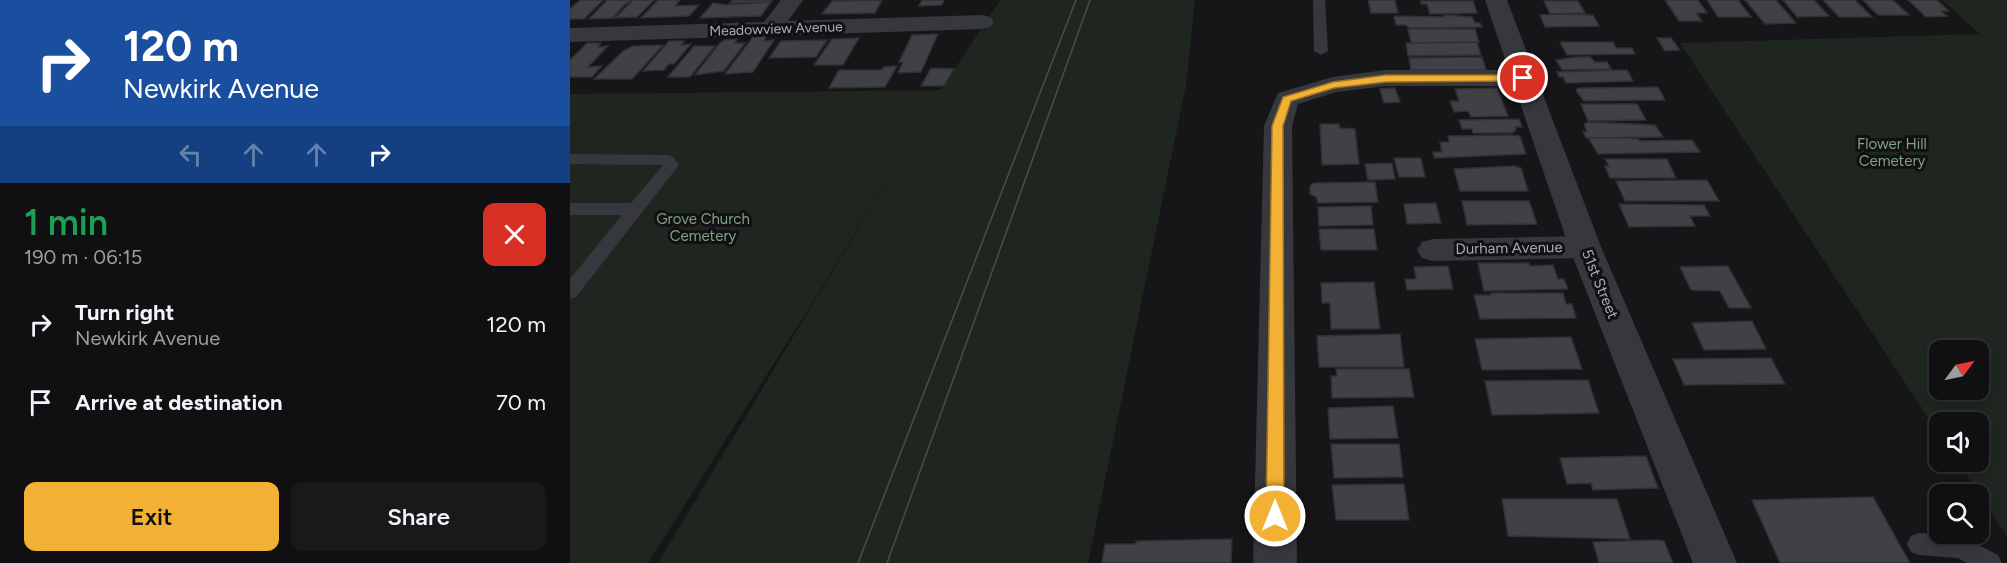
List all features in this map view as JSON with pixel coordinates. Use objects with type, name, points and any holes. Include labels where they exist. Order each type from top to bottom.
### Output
[{"type":"street","points":[[771,29],[792,0]]},
{"type":"street","name":"51st Street","points":[[1496,0],[1585,247],[1715,563]]},
{"type":"street","name":"Meadowview Avenue","points":[[570,35],[982,22]]},
{"type":"street","points":[[1275,563],[1278,126],[1287,99],[1333,85],[1386,78],[1523,78]]},
{"type":"street","name":"Durham Avenue","points":[[1433,250],[1585,247]]},
{"type":"lane","points":[[1319,0],[1321,51]]},
{"type":"lane","points":[[570,159],[668,160],[671,165],[570,292]]},
{"type":"lane","points":[[570,209],[636,209]]},
{"type":"lane","points":[[1918,544],[1961,547],[1990,563]]},
{"type":"green space","name":"Grove Church Cemetery","points":[[1000,0],[1195,0],[1186,85],[1088,563],[658,563],[918,128],[816,297],[648,563],[570,563],[570,94],[941,90]]},
{"type":"green space","name":"Flower Hill Cemetery","points":[[1942,0],[2007,0],[2007,536],[1989,509],[1989,484],[1973,484],[1965,472],[1989,472],[1989,412],[1929,412],[1929,419],[1680,43],[1980,34]]},
{"type":"building","points":[[580,0],[603,0],[584,19],[570,19],[570,9]]},
{"type":"building","points":[[607,0],[632,0],[624,5],[613,18],[589,19]]},
{"type":"building","points":[[633,0],[654,0],[637,17],[615,18]]},
{"type":"building","points":[[658,0],[680,0],[675,6],[699,5],[689,16],[641,18]]},
{"type":"building","points":[[733,0],[773,0],[771,2],[730,3]]},
{"type":"building","points":[[882,0],[875,13],[822,14],[832,1]]},
{"type":"building","points":[[922,0],[944,0],[942,5],[919,6]]},
{"type":"building","points":[[1368,0],[1395,0],[1398,13],[1371,13]]},
{"type":"building","points":[[1665,0],[1698,0],[1707,13],[1696,13],[1702,21],[1679,21]]},
{"type":"building","points":[[1707,0],[1738,0],[1751,17],[1718,17]]},
{"type":"building","points":[[1745,0],[1776,0],[1796,23],[1765,24]]},
{"type":"building","points":[[1783,0],[1814,0],[1829,16],[1797,17]]},
{"type":"building","points":[[1823,0],[1855,0],[1872,17],[1839,17]]},
{"type":"building","points":[[1863,0],[1893,0],[1909,15],[1878,15]]},
{"type":"building","points":[[1908,0],[1937,0],[1949,11],[1941,11],[1947,16],[1926,17]]},
{"type":"building","points":[[1421,1],[1473,1],[1477,13],[1430,14],[1427,4],[1421,4]]},
{"type":"building","points":[[1544,1],[1578,1],[1585,13],[1550,14]]},
{"type":"building","points":[[771,2],[761,16],[700,18],[713,3],[726,5]]},
{"type":"building","points":[[1444,15],[1472,17],[1475,23],[1480,23],[1482,27],[1409,28],[1406,25],[1396,25],[1394,16],[1444,17]]},
{"type":"building","points":[[1540,15],[1593,15],[1599,26],[1545,27]]},
{"type":"building","points":[[1408,29],[1475,29],[1479,42],[1411,43]]},
{"type":"building","points":[[938,34],[921,72],[898,73],[903,62],[899,62],[912,35]]},
{"type":"building","points":[[767,36],[764,41],[774,40],[753,72],[725,74],[753,37]]},
{"type":"building","points":[[859,38],[843,65],[814,65],[832,39]]},
{"type":"building","points":[[1657,38],[1671,38],[1680,50],[1665,51]]},
{"type":"building","points":[[737,39],[735,43],[745,43],[724,71],[695,75],[719,44],[724,40]]},
{"type":"building","points":[[827,40],[816,57],[769,58],[781,41]]},
{"type":"building","points":[[669,41],[684,41],[681,45],[691,44],[674,64],[669,64],[664,70],[643,71]]},
{"type":"building","points":[[1477,42],[1481,55],[1408,56],[1406,43]]},
{"type":"building","points":[[1560,42],[1613,42],[1616,48],[1632,48],[1635,54],[1567,55]]},
{"type":"building","points":[[587,43],[601,43],[598,47],[608,46],[588,67],[602,66],[592,77],[570,77],[570,60]]},
{"type":"building","points":[[663,45],[632,79],[594,79],[623,51],[633,46]]},
{"type":"building","points":[[694,46],[715,46],[690,77],[668,77]]},
{"type":"building","points":[[1482,57],[1486,70],[1411,70],[1409,58]]},
{"type":"building","points":[[1590,57],[1595,62],[1607,62],[1611,69],[1562,70],[1556,60]]},
{"type":"building","points":[[897,66],[885,87],[829,88],[839,70],[882,70],[884,67]]},
{"type":"building","points":[[931,68],[954,69],[944,86],[921,86]]},
{"type":"building","points":[[1627,70],[1633,81],[1566,83],[1557,72]]},
{"type":"building","points":[[1658,87],[1665,100],[1584,101],[1576,91],[1578,88]]},
{"type":"building","points":[[1395,88],[1400,102],[1384,103],[1380,89]]},
{"type":"building","points":[[1497,88],[1508,116],[1471,117],[1468,111],[1454,112],[1450,101],[1459,101],[1455,89]]},
{"type":"building","points":[[1581,104],[1637,104],[1646,120],[1588,121]]},
{"type":"building","points":[[1519,119],[1522,127],[1515,127],[1516,130],[1512,133],[1473,133],[1472,129],[1462,129],[1459,120]]},
{"type":"building","points":[[1588,122],[1655,125],[1663,137],[1586,138],[1583,132],[1587,132],[1584,124]]},
{"type":"building","points":[[1320,124],[1339,124],[1340,128],[1355,129],[1359,164],[1322,165]]},
{"type":"building","points":[[1448,136],[1520,136],[1526,154],[1434,158],[1433,152],[1442,152],[1440,142],[1449,142]]},
{"type":"building","points":[[1588,138],[1629,138],[1640,141],[1692,140],[1700,152],[1598,154]]},
{"type":"building","points":[[1394,158],[1421,158],[1425,177],[1399,177]]},
{"type":"building","points":[[1605,159],[1667,159],[1676,178],[1610,178],[1605,166],[1609,166]]},
{"type":"building","points":[[1392,163],[1395,179],[1368,180],[1365,164]]},
{"type":"building","points":[[1514,166],[1521,168],[1528,191],[1460,191],[1454,169]]},
{"type":"building","points":[[1707,180],[1719,201],[1625,201],[1616,181]]},
{"type":"building","points":[[1375,182],[1378,202],[1318,203],[1316,197],[1310,194],[1310,186],[1314,183]]},
{"type":"building","points":[[1462,201],[1529,201],[1537,224],[1467,225]]},
{"type":"building","points":[[1436,203],[1441,223],[1407,224],[1404,204]]},
{"type":"building","points":[[1619,204],[1704,205],[1710,216],[1690,216],[1695,226],[1629,227]]},
{"type":"building","points":[[1371,206],[1373,225],[1319,226],[1318,207]]},
{"type":"building","points":[[1319,229],[1374,229],[1377,250],[1321,250]]},
{"type":"building","points":[[1478,263],[1553,265],[1558,279],[1564,279],[1568,289],[1484,291]]},
{"type":"building","points":[[1448,266],[1453,289],[1407,290],[1405,279],[1416,279],[1414,267]]},
{"type":"building","points":[[1728,266],[1751,308],[1729,308],[1720,291],[1691,290],[1680,267]]},
{"type":"building","points":[[1374,282],[1380,329],[1331,329],[1330,303],[1322,303],[1321,283]]},
{"type":"building","points":[[1491,293],[1563,293],[1566,304],[1572,304],[1576,318],[1480,319],[1474,295],[1491,295]]},
{"type":"building","points":[[1752,321],[1766,349],[1704,350],[1692,323]]},
{"type":"building","points":[[1400,334],[1404,367],[1319,367],[1317,336]]},
{"type":"building","points":[[1571,337],[1582,369],[1482,370],[1475,339]]},
{"type":"building","points":[[1771,358],[1785,384],[1684,385],[1673,359]]},
{"type":"building","points":[[1336,369],[1409,369],[1414,397],[1332,398],[1331,376],[1337,376]]},
{"type":"building","points":[[1588,380],[1599,413],[1492,415],[1485,381]]},
{"type":"building","points":[[1393,406],[1398,438],[1330,439],[1328,408]]},
{"type":"building","points":[[1331,444],[1399,444],[1403,477],[1334,478]]},
{"type":"building","points":[[1646,456],[1658,488],[1593,490],[1591,483],[1567,484],[1560,458]]},
{"type":"building","points":[[1404,484],[1409,520],[1336,520],[1332,485]]},
{"type":"building","points":[[1873,497],[1910,563],[1780,563],[1752,500]]},
{"type":"building","points":[[1502,499],[1617,499],[1630,539],[1508,536]]},
{"type":"building","points":[[1232,539],[1231,563],[1102,563],[1105,544]]},
{"type":"building","points":[[1664,541],[1673,563],[1599,563],[1593,542]]},
{"type":"tram line","points":[[858,563],[1076,0]]},
{"type":"tram line","points":[[887,563],[1090,0]]},
{"type":"route","points":[[1275,516],[1278,126],[1287,99],[1333,85],[1386,78],[1523,78]]}]
